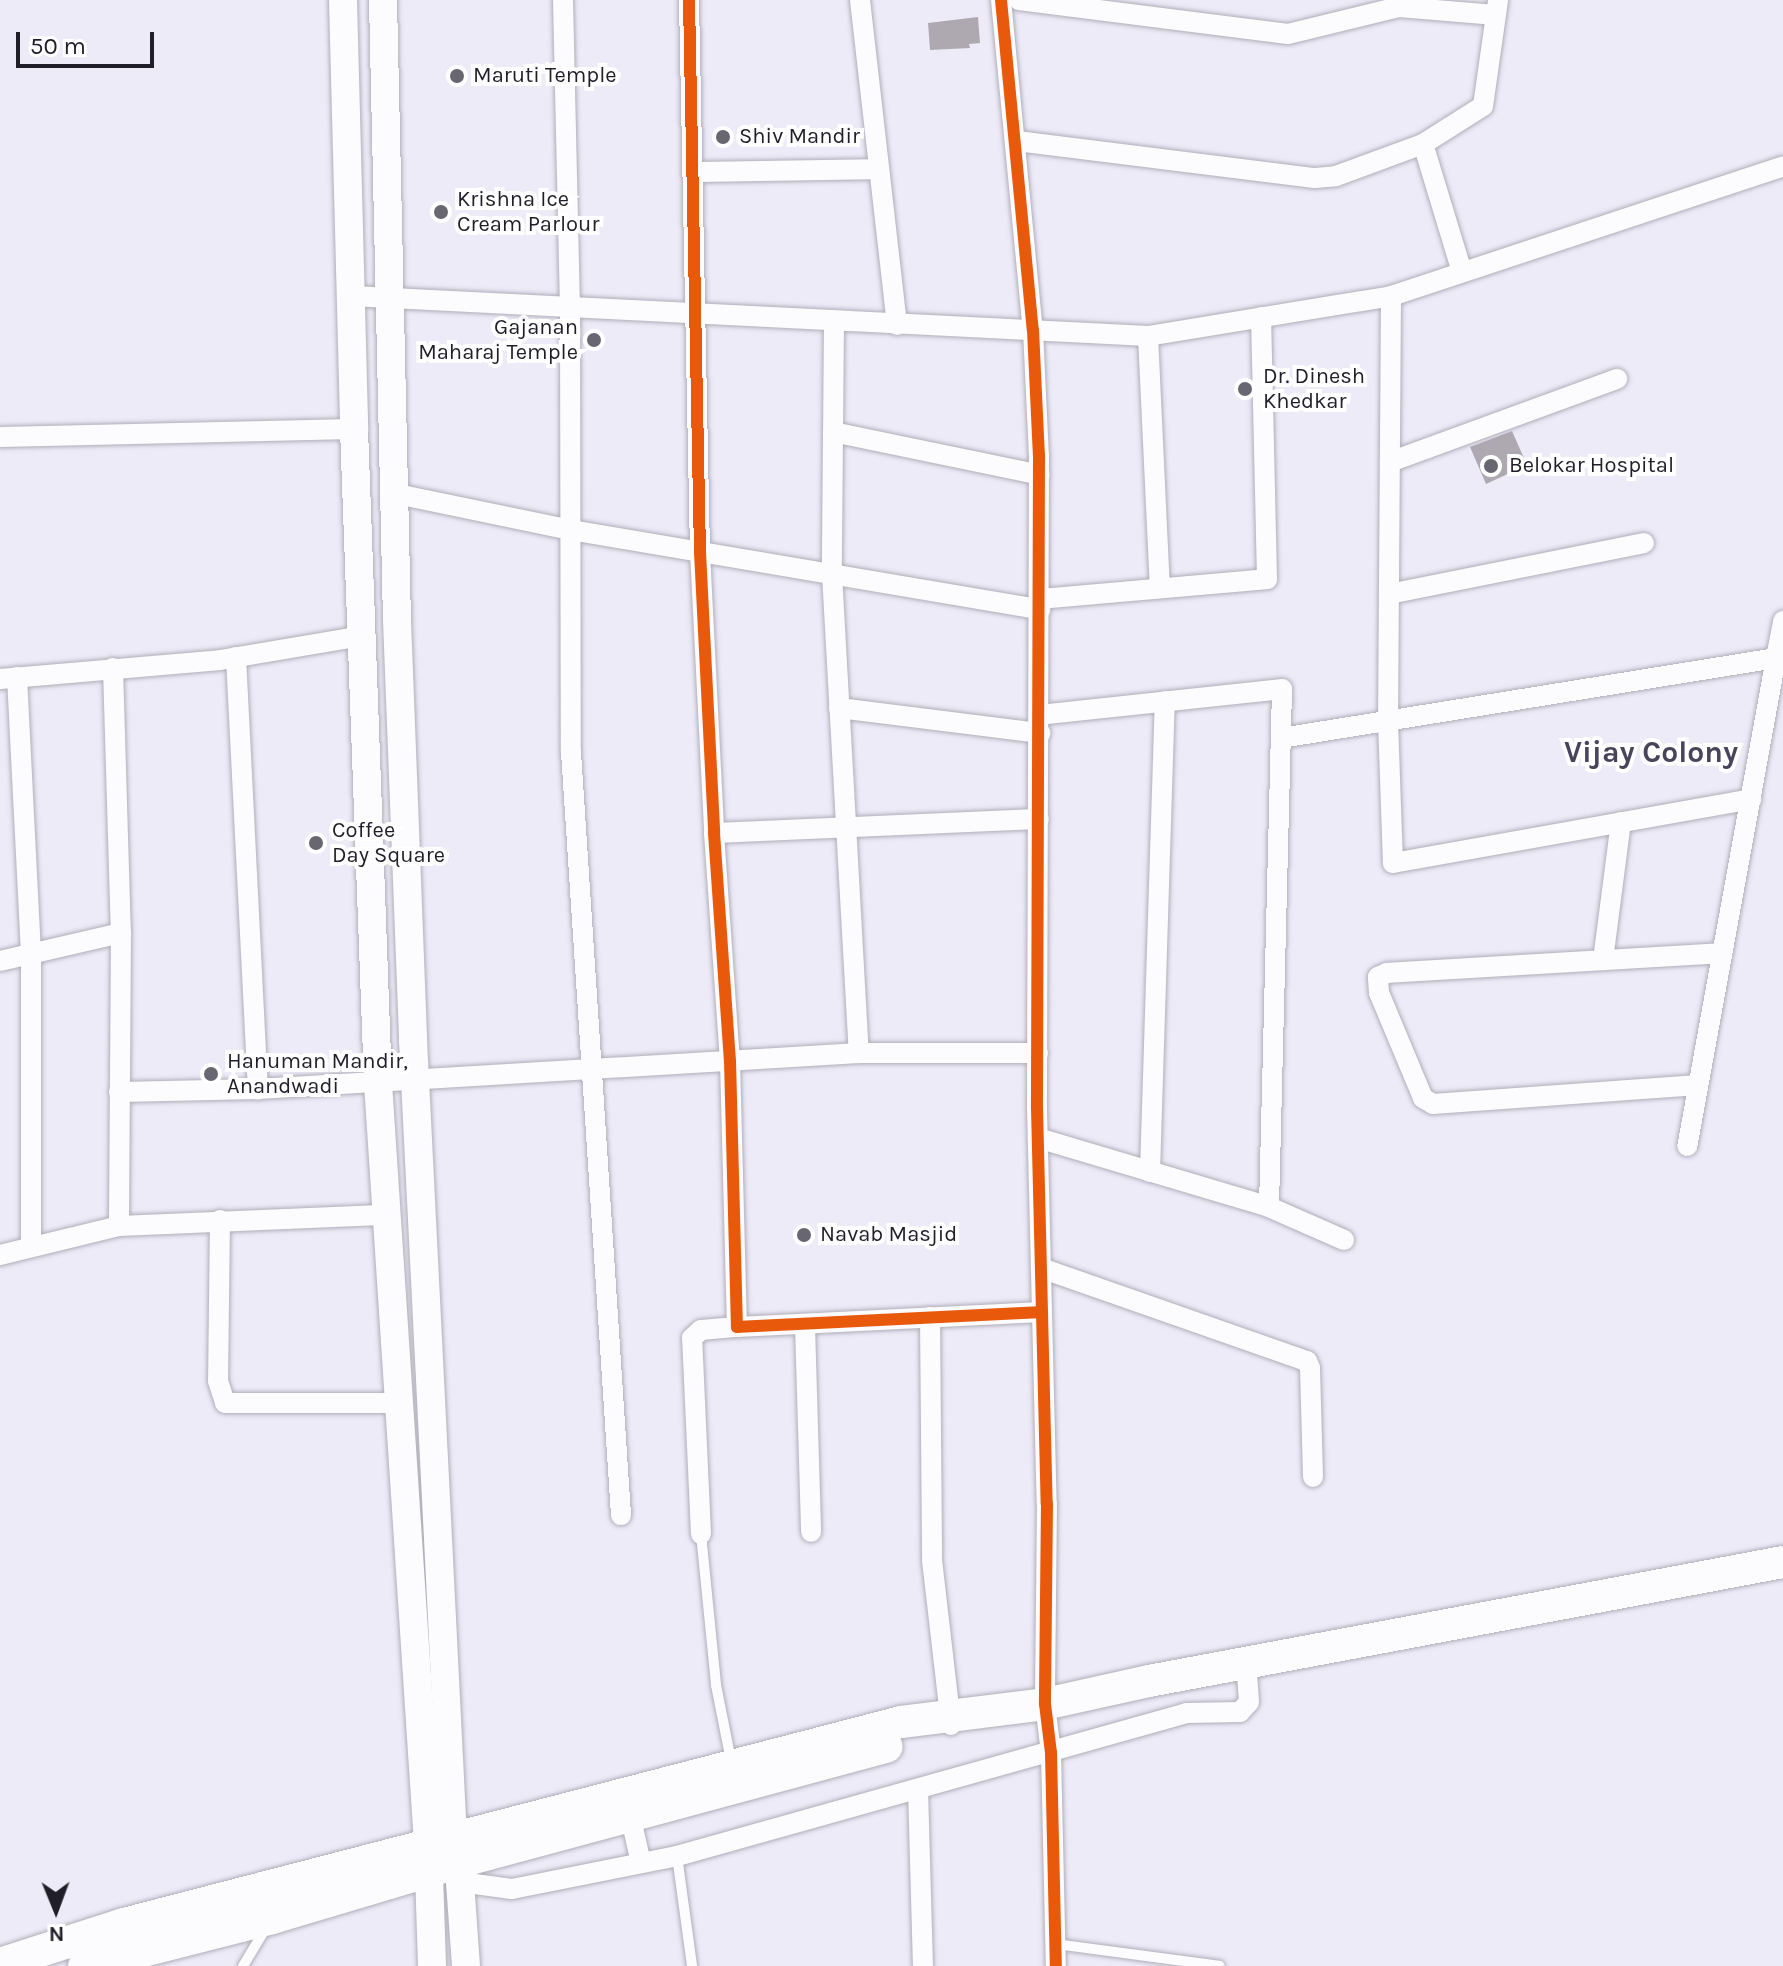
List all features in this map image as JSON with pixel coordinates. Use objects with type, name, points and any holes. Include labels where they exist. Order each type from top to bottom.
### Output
[{"type":"main road","points":[[343,0],[354,429],[378,1083],[399,1403],[445,1860],[466,1966]]},
{"type":"main road","points":[[383,0],[397,494],[397,620],[445,1860],[432,1966]]},
{"type":"main road","points":[[0,1964],[124,1924],[445,1860],[631,1819],[951,1722],[1783,1562]]},
{"type":"main road","points":[[84,1966],[272,1918],[732,1765],[901,1722],[951,1722]]},
{"type":"street","points":[[563,0],[570,309],[571,752],[621,1515]]},
{"type":"street","points":[[689,0],[700,552],[714,833],[730,1061],[737,1327]]},
{"type":"street","points":[[860,0],[897,325]]},
{"type":"street","points":[[1001,0],[1033,330],[1040,475],[1038,1138],[1047,1504],[1045,1704],[1051,1753],[1056,1966]]},
{"type":"street","points":[[1017,141],[1315,178],[1336,176],[1423,144],[1483,106],[1497,7],[1399,7],[1288,34],[1019,0]]},
{"type":"street","points":[[1423,144],[1462,272]]},
{"type":"street","points":[[351,296],[1148,336],[1391,296],[1783,166]]},
{"type":"street","points":[[692,172],[877,169]]},
{"type":"street","points":[[1391,296],[1388,721],[1393,863],[1751,799]]},
{"type":"street","points":[[397,494],[571,530],[832,574],[1040,604],[1160,588],[1267,579],[1261,317]]},
{"type":"street","points":[[834,321],[832,574],[859,1053]]},
{"type":"street","points":[[1148,336],[1160,588]]},
{"type":"street","points":[[1390,462],[1617,379]]},
{"type":"street","points":[[0,437],[354,429]]},
{"type":"street","points":[[833,432],[1040,475]]},
{"type":"street","points":[[1389,594],[1644,543]]},
{"type":"street","points":[[1687,1146],[1783,621]]},
{"type":"street","points":[[31,1247],[31,954],[8,678],[236,657],[362,636]]},
{"type":"street","points":[[236,657],[258,1089]]},
{"type":"street","points":[[1281,738],[1776,658]]},
{"type":"street","points":[[113,668],[121,933],[119,1226]]},
{"type":"street","points":[[839,708],[1040,724],[1165,701],[1282,689],[1269,1207]]},
{"type":"street","points":[[1150,1172],[1165,701]]},
{"type":"street","points":[[714,833],[1039,819]]},
{"type":"street","points":[[1603,960],[1621,822]]},
{"type":"street","points":[[0,961],[121,933]]},
{"type":"street","points":[[1698,1085],[1433,1104],[1423,1098],[1377,984],[1378,977],[1387,973],[1722,953]]},
{"type":"street","points":[[119,1092],[378,1083],[859,1053],[1038,1053]]},
{"type":"street","points":[[1038,1138],[1269,1207],[1344,1240]]},
{"type":"street","points":[[0,1255],[119,1226],[387,1215]]},
{"type":"street","points":[[220,1220],[218,1381],[225,1403],[399,1403]]},
{"type":"street","points":[[1041,1268],[1307,1361],[1310,1368],[1313,1477]]},
{"type":"street","points":[[701,1534],[692,1338],[701,1330],[1042,1312]]},
{"type":"street","points":[[930,1317],[932,1560],[951,1722]]},
{"type":"street","points":[[805,1326],[811,1532]]},
{"type":"street","points":[[445,1860],[512,1889],[677,1856],[1187,1713],[1240,1712],[1249,1702],[1246,1663]]},
{"type":"street","points":[[918,1789],[923,1966]]},
{"type":"street","points":[[631,1819],[641,1863]]},
{"type":"lane","points":[[701,1534],[716,1685],[732,1765]]},
{"type":"lane","points":[[677,1856],[692,1966]]},
{"type":"lane","points":[[243,1966],[272,1918]]},
{"type":"lane","points":[[1056,1944],[1220,1966]]},
{"type":"building","points":[[978,17],[980,43],[969,44],[970,48],[930,50],[928,23]]},
{"type":"building","points":[[1512,431],[1527,465],[1486,484],[1470,447]]},
{"type":"cycle path","points":[[689,0],[700,552],[714,833],[730,1061],[737,1327],[1042,1312]]},
{"type":"cycle path","points":[[1001,0],[1033,330],[1039,455],[1037,1108],[1047,1504],[1045,1704],[1051,1753],[1056,1966]]},
{"type":"place","name":"Maruti Temple","points":[[457,76]]},
{"type":"place","name":"Shiv Mandir","points":[[723,137]]},
{"type":"place","name":"Krishna Ice Cream Parlour","points":[[441,212]]},
{"type":"place","name":"Gajanan Maharaj Temple","points":[[594,340]]},
{"type":"place","name":"Dr. Dinesh Khedkar","points":[[1245,389]]},
{"type":"place","name":"Belokar Hospital","points":[[1491,466]]},
{"type":"place","name":"Coffee Day Square","points":[[316,843]]},
{"type":"place","name":"Hanuman Mandir, Anandwadi","points":[[211,1074]]},
{"type":"place","name":"Navab Masjid","points":[[804,1235]]},
{"type":"district","name":"Vijay Colony","points":[[1651,752]]}]
